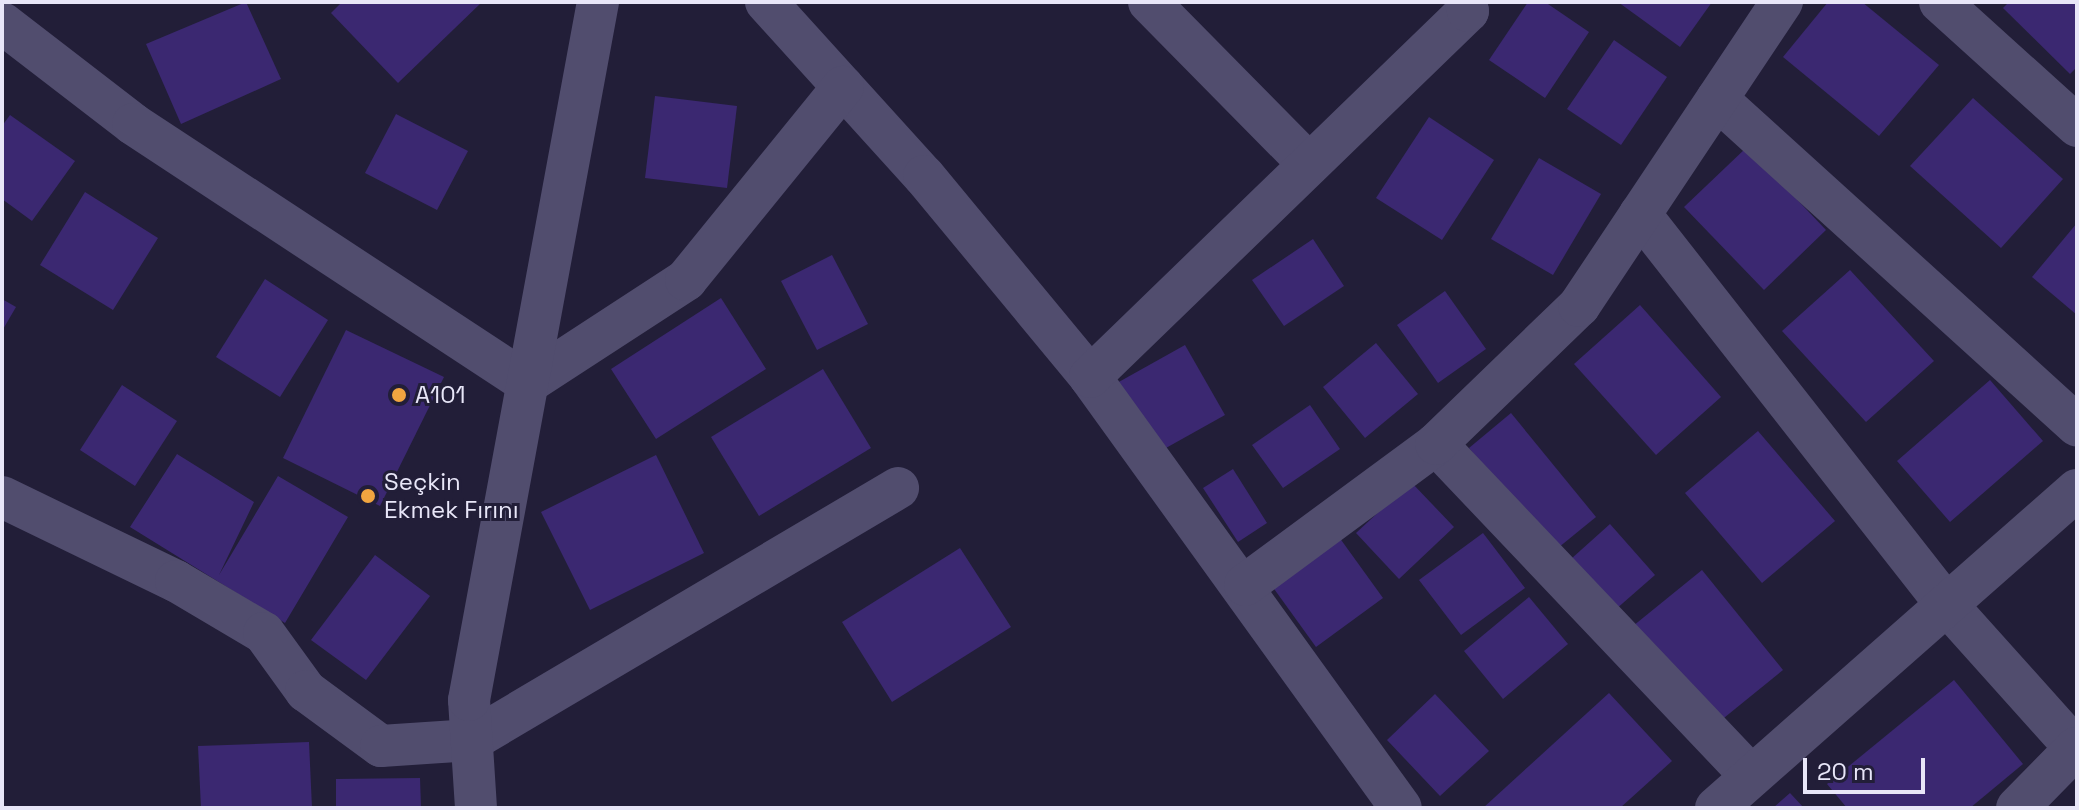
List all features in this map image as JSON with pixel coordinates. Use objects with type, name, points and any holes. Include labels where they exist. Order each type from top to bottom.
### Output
[{"type":"street","points":[[476,808],[469,700],[598,2]]},
{"type":"street","points":[[766,2],[843,87],[1090,377],[1245,585],[1401,808]]},
{"type":"street","points":[[1149,2],[1309,164]]},
{"type":"street","points":[[1090,377],[1468,11],[1466,2]]},
{"type":"street","points":[[1245,585],[1436,444],[1579,306],[1782,2]]},
{"type":"street","points":[[1940,2],[2077,126]]},
{"type":"street","points":[[2,23],[133,124],[528,383]]},
{"type":"street","points":[[528,383],[686,280],[843,87]]},
{"type":"street","points":[[1717,99],[2077,426]]},
{"type":"street","points":[[1640,214],[1947,605],[2076,749],[2017,808]]},
{"type":"street","points":[[1436,444],[1751,776]]},
{"type":"street","points":[[2,497],[176,581],[264,633],[306,691],[381,746],[472,740],[898,488]]},
{"type":"street","points":[[1716,808],[2077,490]]},
{"type":"building","points":[[246,2],[281,79],[181,124],[146,44]]},
{"type":"building","points":[[342,2],[482,2],[398,83],[331,13]]},
{"type":"building","points":[[1528,2],[1545,2],[1589,32],[1545,98],[1489,60]]},
{"type":"building","points":[[1618,2],[1712,2],[1680,47]]},
{"type":"building","points":[[1828,2],[1862,2],[1939,65],[1879,136],[1783,57]]},
{"type":"building","points":[[2009,2],[2077,2],[2077,67],[2070,74],[2003,8]]},
{"type":"building","points":[[1614,40],[1667,77],[1621,145],[1567,109]]},
{"type":"building","points":[[655,96],[737,106],[727,188],[645,178]]},
{"type":"building","points":[[1973,98],[2063,179],[2001,248],[1910,166]]},
{"type":"building","points":[[396,114],[468,151],[437,210],[365,173]]},
{"type":"building","points":[[10,115],[75,161],[32,221],[2,199],[2,126]]},
{"type":"building","points":[[1429,117],[1494,160],[1442,240],[1376,198]]},
{"type":"building","points":[[1747,147],[1826,230],[1764,290],[1684,207]]},
{"type":"building","points":[[1539,158],[1601,194],[1553,275],[1491,239]]},
{"type":"building","points":[[85,192],[158,238],[113,310],[40,265]]},
{"type":"building","points":[[2077,223],[2077,315],[2032,277]]},
{"type":"building","points":[[1313,239],[1344,286],[1284,326],[1252,280]]},
{"type":"building","points":[[832,255],[868,324],[817,350],[781,281]]},
{"type":"building","points":[[1850,270],[1934,361],[1866,422],[1782,331]]},
{"type":"building","points":[[265,279],[328,320],[280,397],[216,357]]},
{"type":"building","points":[[1445,291],[1486,349],[1438,383],[1397,325]]},
{"type":"building","points":[[721,298],[766,369],[656,439],[611,369]]},
{"type":"building","points":[[2,299],[16,307],[2,331]]},
{"type":"building","points":[[1640,305],[1721,397],[1656,455],[1574,364]]},
{"type":"building","points":[[346,330],[444,377],[380,506],[283,458]]},
{"type":"building","points":[[1376,343],[1418,394],[1365,438],[1323,387]]},
{"type":"building","points":[[1185,345],[1225,415],[1157,453],[1117,383]]},
{"type":"building","points":[[823,369],[871,448],[759,516],[711,437]]},
{"type":"building","points":[[1990,380],[2043,441],[1950,522],[1897,461]]},
{"type":"building","points":[[122,385],[177,421],[135,486],[80,450]]},
{"type":"building","points":[[1310,405],[1340,449],[1283,488],[1252,445]]},
{"type":"building","points":[[1511,413],[1596,517],[1553,552],[1469,448]]},
{"type":"building","points":[[1758,431],[1835,521],[1762,583],[1685,493]]},
{"type":"building","points":[[177,454],[254,502],[219,575],[278,476],[348,517],[285,623],[130,527]]},
{"type":"building","points":[[656,455],[704,553],[590,610],[541,512]]},
{"type":"building","points":[[1233,469],[1267,523],[1238,542],[1203,488]]},
{"type":"building","points":[[1411,482],[1454,527],[1399,579],[1356,533]]},
{"type":"building","points":[[1610,524],[1655,575],[1615,610],[1571,559]]},
{"type":"building","points":[[1483,533],[1525,588],[1461,635],[1419,580]]},
{"type":"building","points":[[1339,537],[1383,598],[1316,647],[1272,586]]},
{"type":"building","points":[[960,548],[1011,627],[892,702],[842,622]]},
{"type":"building","points":[[375,555],[430,596],[366,680],[311,640]]},
{"type":"building","points":[[1702,570],[1783,670],[1714,726],[1633,626]]},
{"type":"building","points":[[1529,597],[1568,644],[1503,699],[1464,651]]},
{"type":"building","points":[[1954,680],[2023,764],[1970,808],[1847,808],[1827,784]]},
{"type":"building","points":[[1609,693],[1672,761],[1620,808],[1483,808]]},
{"type":"building","points":[[1435,694],[1489,751],[1440,796],[1387,740]]},
{"type":"building","points":[[309,742],[312,808],[201,808],[198,746]]},
{"type":"building","points":[[420,778],[421,808],[336,808],[336,779]]},
{"type":"building","points":[[1790,793],[1804,808],[1773,808]]},
{"type":"place","name":"A101","points":[[399,395]]},
{"type":"place","name":"Seçkin Ekmek Fırını","points":[[368,496]]}]
